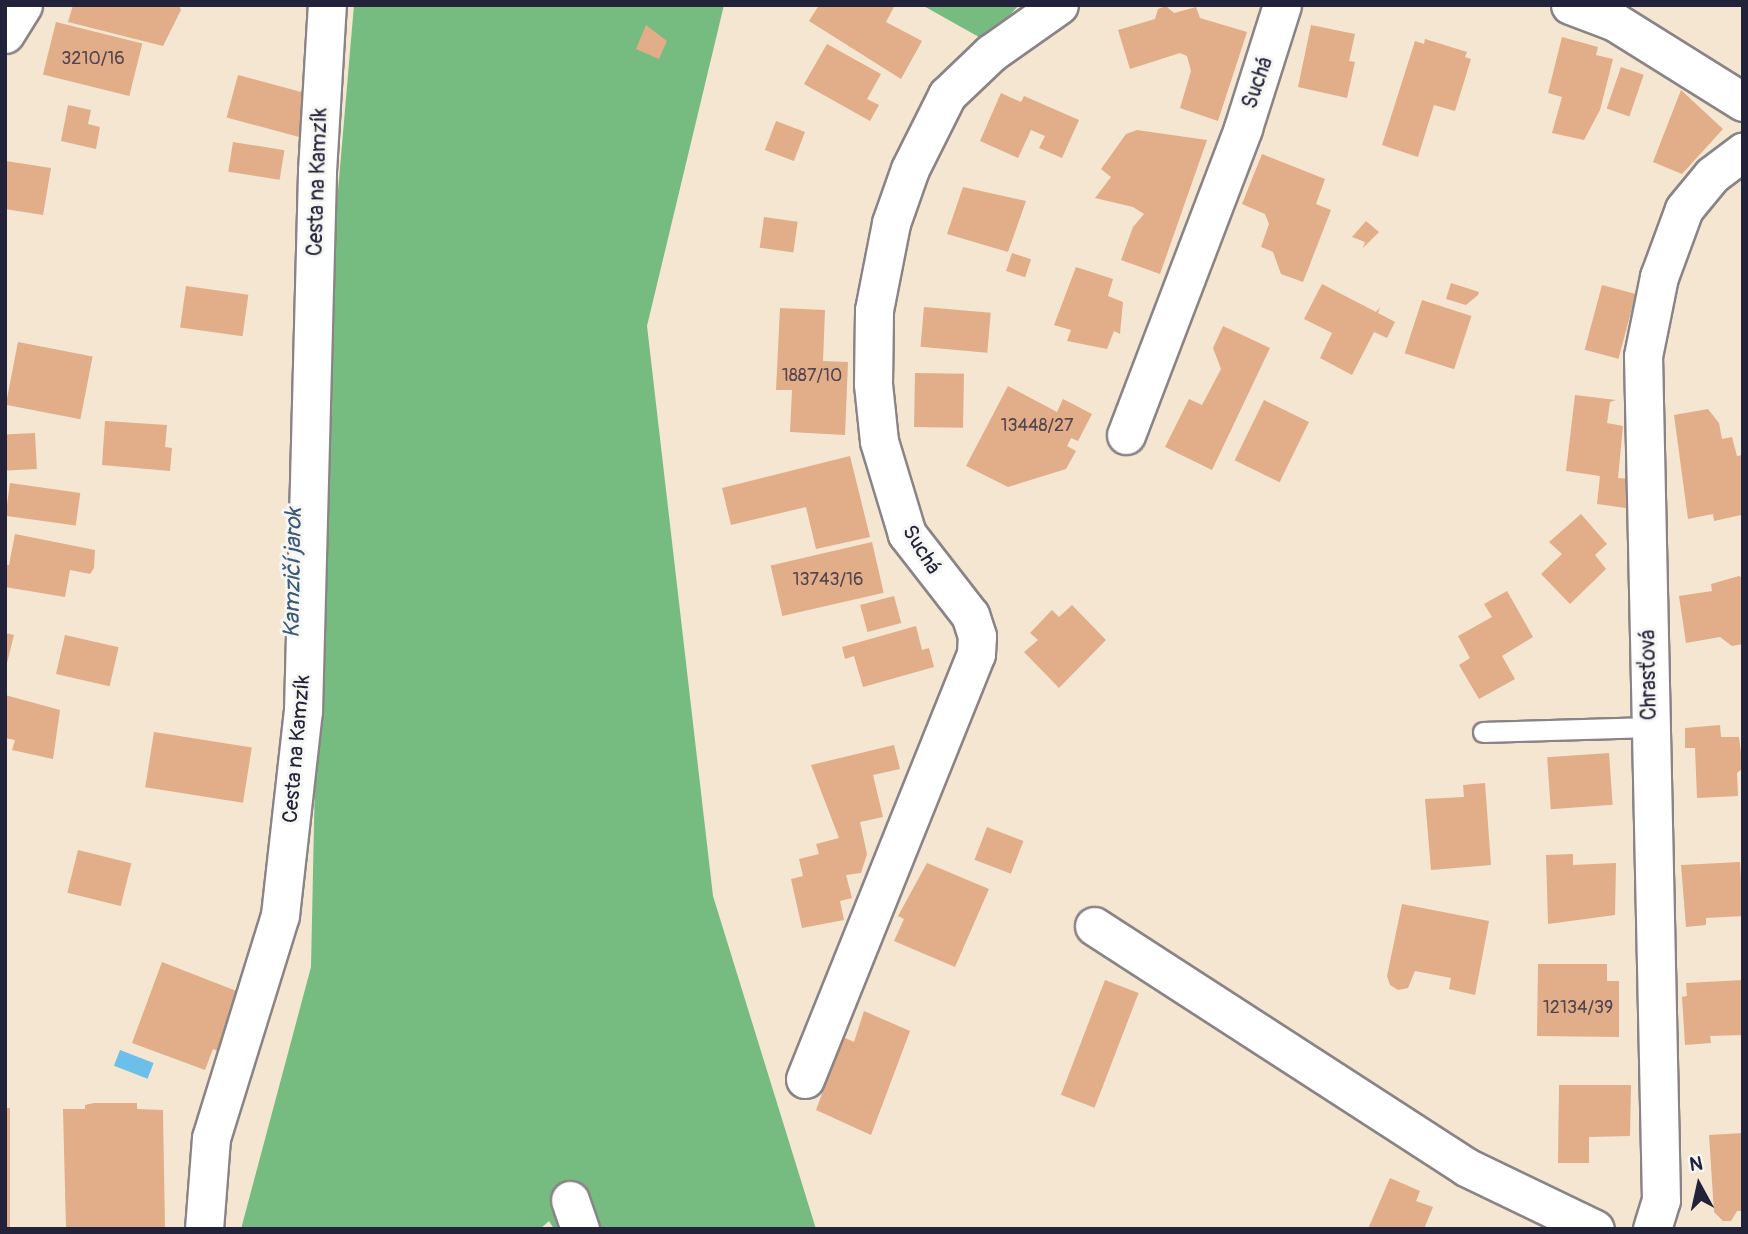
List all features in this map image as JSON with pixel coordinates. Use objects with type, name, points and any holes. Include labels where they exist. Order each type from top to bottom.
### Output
[{"type":"street","points":[[5,34],[23,5]]},
{"type":"street","name":"Cesta na Kamzík","points":[[204,1229],[211,1138],[280,915],[302,724],[317,171],[327,5]]},
{"type":"street","name":"Suchá","points":[[806,1079],[976,654],[977,636],[970,615],[907,534],[879,441],[873,394],[874,310],[891,223],[910,169],[947,95],[991,53],[1059,5]]},
{"type":"street","name":"Suchá","points":[[1126,435],[1243,128],[1282,5]]},
{"type":"street","points":[[1570,5],[1615,22],[1743,102]]},
{"type":"street","name":"Chrasťová","points":[[1652,1229],[1661,1200],[1643,356],[1650,311],[1684,209],[1712,175],[1743,152]]},
{"type":"street","points":[[1094,926],[1466,1167],[1595,1229]]},
{"type":"lane","points":[[1483,732],[1650,727]]},
{"type":"green space","points":[[354,5],[724,5],[647,326],[713,896],[816,1229],[554,1229],[549,1221],[540,1229],[241,1229],[311,967],[318,636],[335,226]]},
{"type":"green space","points":[[922,5],[1019,5],[986,41]]},
{"type":"water","points":[[120,1050],[154,1063],[148,1079],[114,1066]]},
{"type":"building","points":[[73,5],[179,5],[181,10],[163,46],[68,22]]},
{"type":"building","points":[[819,5],[895,5],[886,22],[922,41],[901,79],[809,21]]},
{"type":"building","points":[[1166,6],[1174,13],[1196,7],[1200,18],[1247,32],[1218,121],[1180,108],[1191,71],[1187,56],[1180,53],[1130,69],[1118,30],[1155,19],[1158,9]]},
{"type":"building","points":[[56,22],[142,44],[129,96],[43,74]]},
{"type":"building","points":[[646,25],[667,41],[659,59],[636,49]]},
{"type":"building","points":[[1311,25],[1355,34],[1349,61],[1355,62],[1347,98],[1298,87]]},
{"type":"building","points":[[1562,37],[1598,47],[1596,55],[1613,59],[1600,110],[1584,140],[1552,133],[1562,97],[1548,93]]},
{"type":"building","points":[[1425,39],[1467,52],[1465,57],[1471,59],[1455,111],[1434,105],[1418,157],[1382,145],[1415,41],[1424,44]]},
{"type":"building","points":[[827,44],[881,74],[867,99],[879,105],[870,121],[804,84]]},
{"type":"building","points":[[1621,67],[1644,75],[1629,116],[1607,109]]},
{"type":"building","points":[[238,75],[311,95],[300,137],[227,118]]},
{"type":"building","points":[[1681,90],[1723,129],[1682,174],[1653,162]]},
{"type":"building","points":[[1001,93],[1021,102],[1024,96],[1079,120],[1062,158],[1039,148],[1045,136],[1031,130],[1018,158],[980,141]]},
{"type":"building","points":[[68,105],[91,110],[88,124],[100,127],[96,149],[61,141]]},
{"type":"building","points":[[776,121],[805,132],[794,161],[765,150]]},
{"type":"building","points":[[1137,130],[1207,140],[1160,274],[1121,260],[1133,227],[1144,214],[1133,207],[1095,198],[1111,177],[1101,169],[1126,134]]},
{"type":"building","points":[[233,142],[284,150],[280,180],[228,172]]},
{"type":"building","points":[[1262,154],[1325,179],[1316,204],[1331,210],[1303,282],[1281,274],[1273,252],[1261,247],[1269,224],[1265,214],[1242,204]]},
{"type":"building","points":[[6,161],[51,168],[43,215],[5,209]]},
{"type":"building","points":[[963,187],[1026,201],[1008,252],[947,234]]},
{"type":"building","points":[[764,217],[798,222],[793,252],[760,248]]},
{"type":"building","points":[[1366,221],[1379,232],[1363,248],[1365,242],[1352,237]]},
{"type":"building","points":[[1012,253],[1031,259],[1025,277],[1006,271]]},
{"type":"building","points":[[1076,267],[1113,279],[1108,296],[1123,302],[1120,334],[1114,331],[1107,349],[1067,341],[1071,330],[1054,325]]},
{"type":"building","points":[[1451,283],[1479,292],[1478,295],[1466,305],[1446,299]]},
{"type":"building","points":[[1322,284],[1376,312],[1380,307],[1378,313],[1395,322],[1387,338],[1374,332],[1352,375],[1320,358],[1332,333],[1304,319]]},
{"type":"building","points":[[1602,285],[1636,294],[1618,359],[1585,350]]},
{"type":"building","points":[[186,286],[248,295],[243,336],[180,328]]},
{"type":"building","points":[[1422,300],[1471,316],[1454,369],[1405,353]]},
{"type":"building","points":[[924,307],[991,313],[987,353],[921,347]]},
{"type":"building","points":[[780,308],[825,310],[823,361],[848,362],[845,435],[790,432],[792,390],[776,390]]},
{"type":"building","points":[[1223,326],[1270,348],[1212,470],[1165,447],[1189,399],[1202,405],[1221,369],[1213,348]]},
{"type":"building","points":[[18,342],[93,357],[80,419],[6,405]]},
{"type":"building","points":[[915,373],[964,374],[963,428],[914,427]]},
{"type":"building","points":[[1008,386],[1057,412],[1063,399],[1092,414],[1078,441],[1071,438],[1067,446],[1076,451],[1066,469],[1008,487],[966,466]]},
{"type":"building","points":[[1575,395],[1616,400],[1610,402],[1607,423],[1623,426],[1618,478],[1630,479],[1626,508],[1597,504],[1600,476],[1566,471]]},
{"type":"building","points":[[1264,400],[1309,422],[1280,482],[1235,460]]},
{"type":"building","points":[[1708,409],[1719,423],[1722,439],[1732,437],[1737,456],[1743,455],[1741,515],[1714,521],[1713,514],[1688,519],[1674,415]]},
{"type":"building","points":[[105,421],[167,425],[165,447],[172,448],[170,471],[102,465]]},
{"type":"building","points":[[35,433],[37,469],[7,471],[5,435]]},
{"type":"building","points":[[850,456],[870,537],[816,549],[806,507],[731,525],[722,488]]},
{"type":"building","points":[[10,483],[80,493],[76,526],[5,516]]},
{"type":"building","points":[[1581,514],[1607,544],[1595,555],[1606,569],[1570,604],[1541,574],[1562,554],[1549,542]]},
{"type":"building","points":[[15,534],[95,550],[94,568],[90,574],[70,570],[65,597],[5,587],[5,565],[9,565]]},
{"type":"building","points":[[872,542],[884,593],[782,616],[771,565]]},
{"type":"building","points":[[1739,576],[1743,578],[1743,644],[1732,646],[1720,637],[1686,643],[1679,596],[1712,591],[1711,584]]},
{"type":"building","points":[[1507,591],[1533,637],[1502,656],[1515,679],[1479,699],[1459,665],[1470,658],[1458,636],[1492,617],[1484,604]]},
{"type":"building","points":[[894,596],[901,623],[867,632],[860,605]]},
{"type":"building","points":[[1072,605],[1106,640],[1059,688],[1024,652],[1038,640],[1030,633],[1052,610],[1059,617]]},
{"type":"building","points":[[916,626],[922,650],[929,648],[934,667],[863,687],[854,656],[845,659],[842,647]]},
{"type":"building","points":[[5,633],[14,635],[6,667],[5,667]]},
{"type":"building","points":[[65,635],[119,647],[110,686],[56,674]]},
{"type":"building","points":[[5,695],[60,710],[53,759],[12,750],[15,740],[5,738]]},
{"type":"building","points":[[1720,725],[1721,737],[1739,737],[1743,768],[1737,773],[1738,796],[1697,798],[1695,748],[1685,748],[1685,728]]},
{"type":"building","points":[[154,732],[252,747],[243,803],[145,787]]},
{"type":"building","points":[[894,745],[900,769],[873,775],[883,817],[860,822],[867,854],[861,873],[846,875],[852,898],[840,901],[844,920],[802,928],[791,879],[803,876],[799,859],[819,854],[816,844],[839,838],[811,765]]},
{"type":"building","points":[[1609,753],[1613,805],[1551,809],[1547,757]]},
{"type":"building","points":[[1485,783],[1491,865],[1431,870],[1425,799],[1464,797],[1463,785]]},
{"type":"building","points":[[987,827],[1023,841],[1011,874],[974,860]]},
{"type":"building","points":[[78,850],[131,863],[121,906],[67,893]]},
{"type":"building","points":[[1573,854],[1573,865],[1616,863],[1615,915],[1548,924],[1546,855]]},
{"type":"building","points":[[1740,862],[1743,916],[1706,918],[1706,925],[1686,927],[1681,865]]},
{"type":"building","points":[[927,863],[989,889],[955,967],[894,941],[904,919],[898,916]]},
{"type":"building","points":[[1402,904],[1489,921],[1475,995],[1449,989],[1451,978],[1415,971],[1408,988],[1398,990],[1390,985],[1387,976]]},
{"type":"building","points":[[162,962],[239,992],[218,1051],[213,1049],[205,1070],[132,1043]]},
{"type":"building","points":[[1538,964],[1607,964],[1607,981],[1619,981],[1619,1037],[1537,1036]]},
{"type":"building","points":[[1105,980],[1139,993],[1095,1108],[1061,1095]]},
{"type":"building","points":[[1743,980],[1743,1035],[1710,1036],[1711,1043],[1685,1045],[1682,997],[1687,996],[1686,983]]},
{"type":"building","points":[[864,1011],[910,1031],[871,1135],[816,1110],[843,1037],[854,1042]]},
{"type":"building","points":[[1559,1085],[1631,1085],[1630,1136],[1589,1137],[1589,1163],[1558,1163]]},
{"type":"building","points":[[137,1103],[137,1109],[163,1110],[165,1229],[66,1229],[63,1109],[85,1109],[85,1105]]},
{"type":"building","points":[[5,1108],[10,1108],[10,1229],[5,1229]]},
{"type":"building","points":[[1743,1133],[1743,1211],[1737,1211],[1731,1221],[1723,1221],[1714,1212],[1709,1135]]},
{"type":"building","points":[[1390,1178],[1420,1191],[1416,1201],[1433,1207],[1424,1229],[1368,1229]]},
{"type":"water label","name":"Kamzičí jarok","points":[[293,573]]}]
